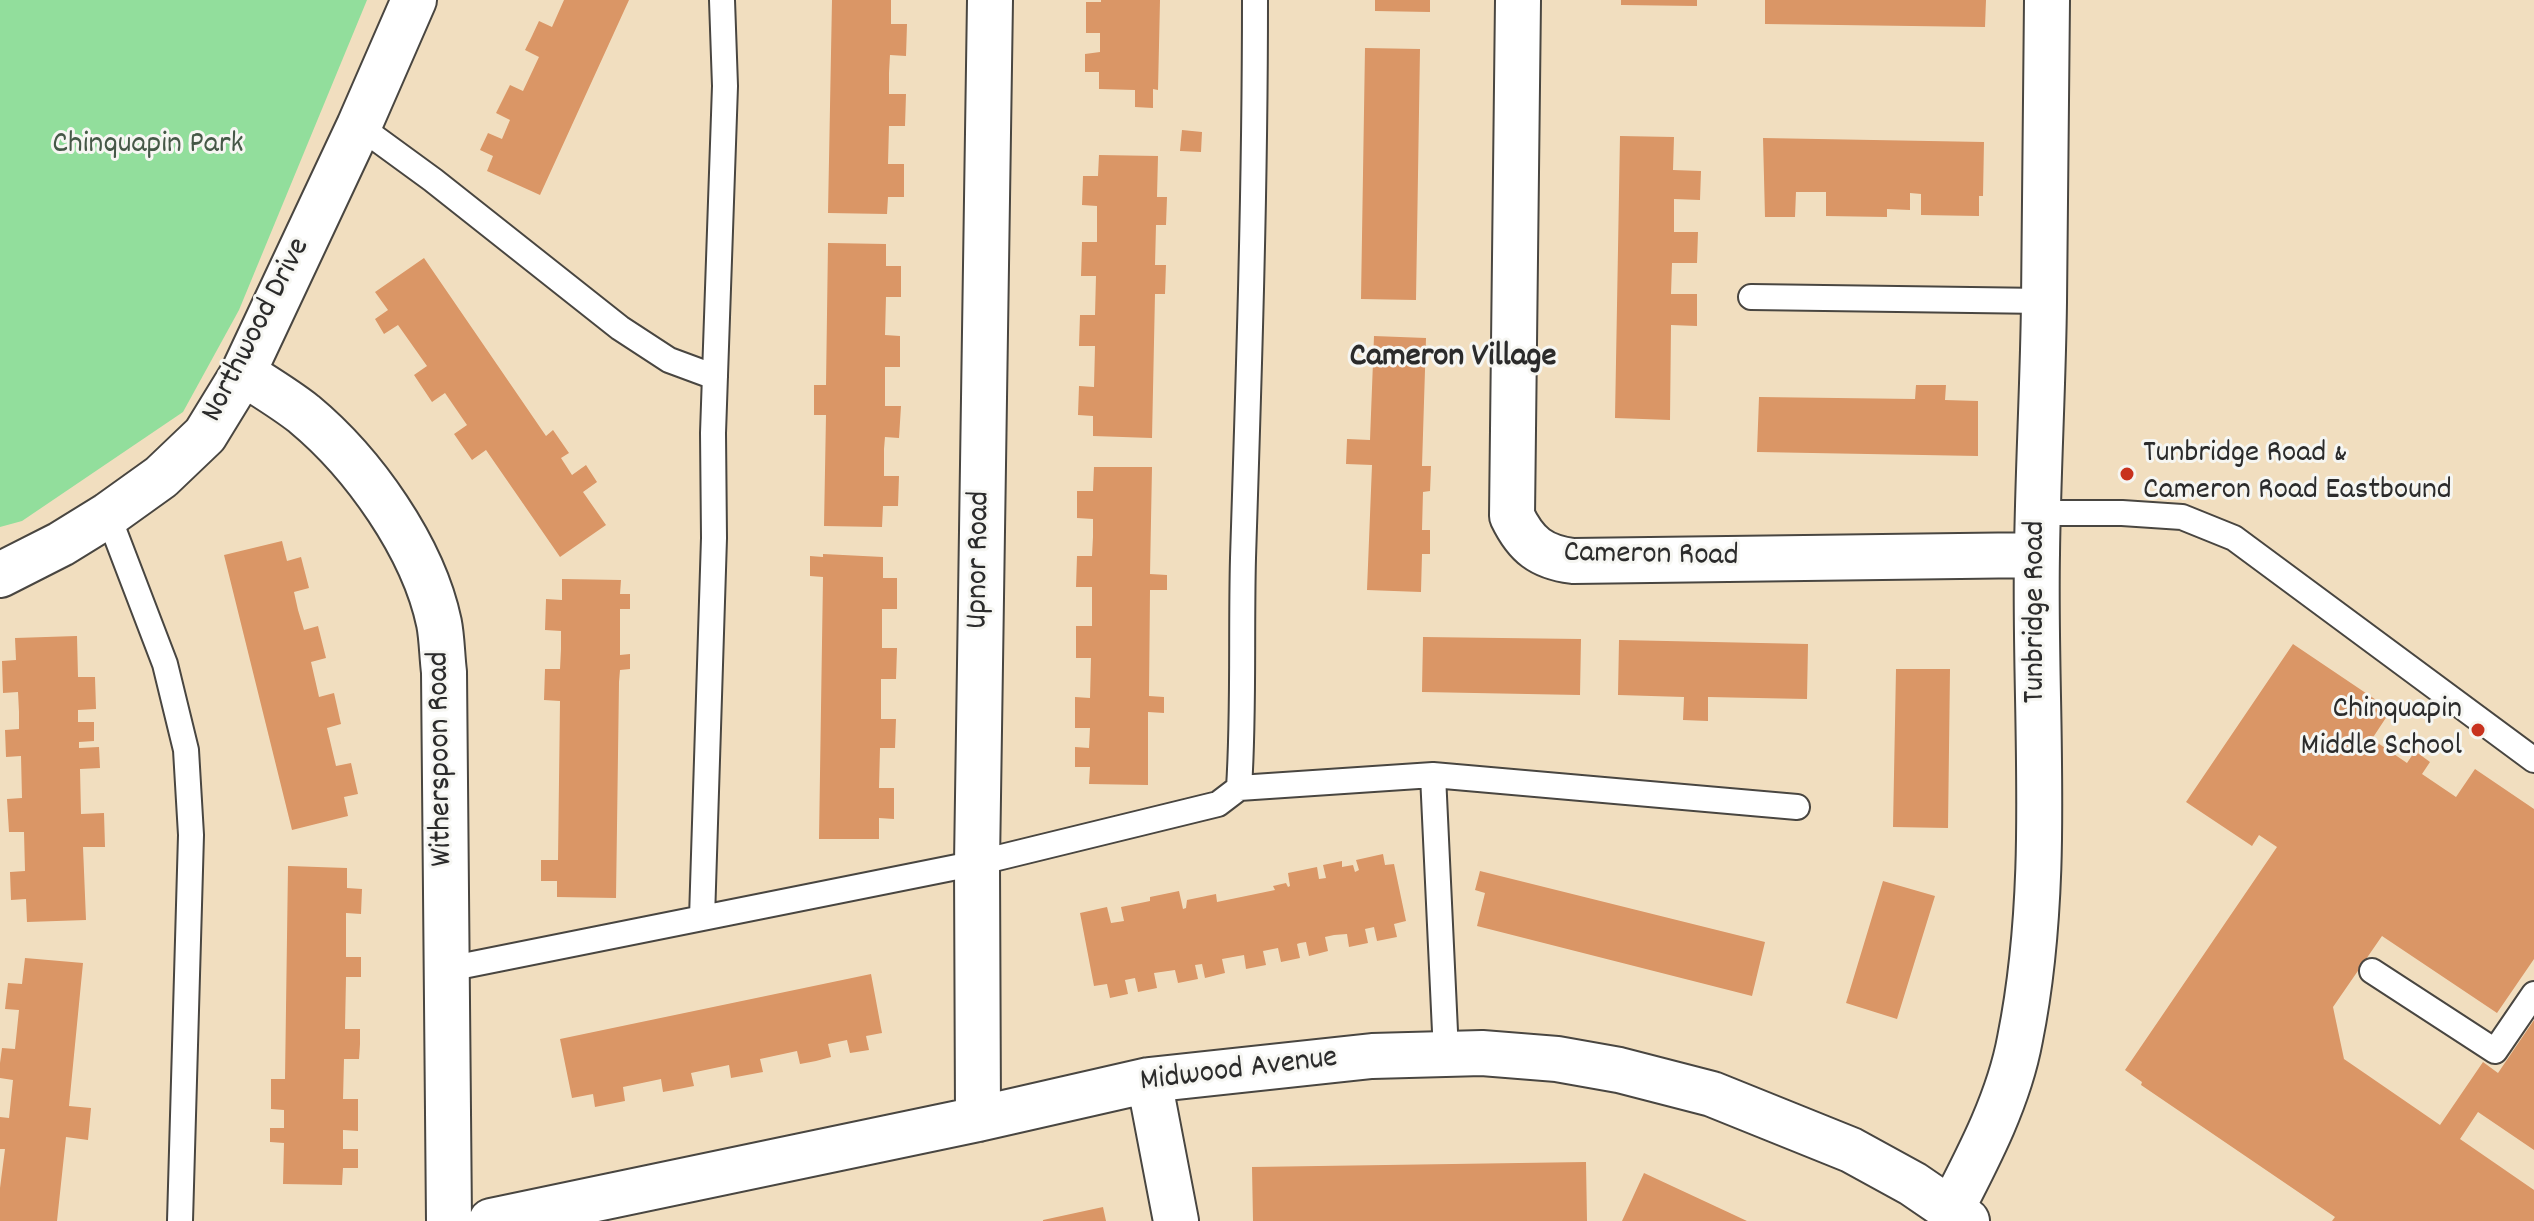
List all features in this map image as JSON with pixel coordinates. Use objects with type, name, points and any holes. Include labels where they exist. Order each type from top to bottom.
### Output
[{"type":"street","name":"Northwood Drive","points":[[0,575],[61,544],[108,515],[161,477],[205,435],[243,373],[359,126],[414,0]]},
{"type":"street","name":"Upnor Road","points":[[978,1119],[977,863],[990,0]]},
{"type":"street","name":"Cameron Road","points":[[1518,0],[1512,516],[1531,544],[1551,558],[1573,561],[2037,534]]},
{"type":"street","name":"Tunbridge Road","points":[[1959,1215],[2011,1076],[2029,980],[2038,828],[2037,534],[2044,301],[2047,0]]},
{"type":"street","name":"Witherspoon Road","points":[[243,373],[304,415],[351,461],[376,492],[423,573],[439,622],[444,672],[449,1221]]},
{"type":"street","name":"Midwood Avenue","points":[[491,1221],[1149,1080],[1372,1056],[1446,1053],[1557,1059],[1619,1070],[1712,1094],[1851,1150],[1913,1184],[1959,1215]]},
{"type":"street","points":[[1149,1080],[1176,1221]]},
{"type":"lane","points":[[702,918],[725,86],[722,0]]},
{"type":"lane","points":[[1239,788],[1255,0]]},
{"type":"lane","points":[[359,126],[433,180],[620,328],[669,360],[715,377]]},
{"type":"lane","points":[[1751,297],[2044,301]]},
{"type":"lane","points":[[2037,534],[2122,513],[2182,517],[2234,538],[2534,760]]},
{"type":"lane","points":[[108,515],[165,664],[186,750],[191,835],[180,1221]]},
{"type":"lane","points":[[1433,775],[1446,1053]]},
{"type":"lane","points":[[448,969],[977,863],[1218,804],[1239,788],[1433,775],[1797,807]]},
{"type":"lane","points":[[2372,971],[2495,1051],[2534,994]]},
{"type":"green space","name":"Chinquapin Park","points":[[0,0],[367,0],[239,310],[183,412],[22,521],[0,527]]},
{"type":"building","points":[[564,0],[629,0],[540,195],[487,171],[493,156],[480,150],[488,133],[502,139],[510,120],[496,113],[510,85],[523,91],[539,57],[525,50],[539,21],[552,27]]},
{"type":"building","points":[[832,0],[891,0],[891,24],[907,24],[906,56],[890,55],[889,73],[889,94],[906,94],[905,126],[889,126],[888,164],[904,164],[904,197],[888,197],[887,214],[828,213]]},
{"type":"building","points":[[1160,0],[1158,90],[1153,89],[1153,108],[1135,107],[1135,90],[1099,89],[1099,72],[1085,72],[1085,54],[1100,52],[1100,33],[1086,33],[1086,2]]},
{"type":"building","points":[[1375,0],[1430,0],[1430,12],[1375,11]]},
{"type":"building","points":[[1621,0],[1697,0],[1697,6],[1621,5]]},
{"type":"building","points":[[1765,0],[1986,0],[1985,27],[1765,24]]},
{"type":"building","points":[[1365,48],[1420,49],[1416,300],[1361,299]]},
{"type":"building","points":[[1182,130],[1202,132],[1201,152],[1180,151]]},
{"type":"building","points":[[1620,136],[1674,137],[1673,170],[1701,171],[1700,200],[1674,199],[1674,232],[1698,232],[1697,263],[1672,263],[1671,294],[1697,294],[1697,326],[1671,325],[1670,420],[1615,418]]},
{"type":"building","points":[[1763,138],[1984,142],[1983,196],[1979,196],[1979,216],[1921,215],[1921,194],[1910,193],[1910,210],[1887,209],[1887,217],[1826,216],[1826,192],[1796,192],[1795,217],[1765,217]]},
{"type":"building","points":[[1099,155],[1158,156],[1157,197],[1167,197],[1166,225],[1156,225],[1155,265],[1166,265],[1165,294],[1155,294],[1152,438],[1093,436],[1093,416],[1078,415],[1079,386],[1094,387],[1095,346],[1079,346],[1080,315],[1095,315],[1096,276],[1081,276],[1082,242],[1097,242],[1097,206],[1082,205],[1083,176],[1098,176]]},
{"type":"building","points":[[828,243],[886,244],[886,266],[901,266],[901,297],[886,297],[885,335],[900,336],[900,367],[885,367],[885,406],[901,406],[899,438],[885,437],[884,449],[884,476],[899,476],[898,506],[883,506],[882,527],[824,526],[826,415],[814,415],[814,385],[826,385]]},
{"type":"building","points":[[424,258],[546,436],[553,430],[569,453],[561,458],[572,475],[586,465],[597,482],[583,492],[606,525],[560,557],[486,450],[472,460],[454,434],[467,425],[445,393],[432,402],[414,375],[427,366],[398,325],[384,334],[375,319],[388,310],[375,292]]},
{"type":"building","points":[[1374,336],[1426,338],[1422,466],[1431,466],[1430,491],[1423,492],[1422,530],[1430,530],[1430,554],[1422,554],[1421,592],[1367,590],[1372,465],[1346,464],[1347,439],[1370,440]]},
{"type":"building","points":[[1916,385],[1946,385],[1945,400],[1978,401],[1978,456],[1757,452],[1759,397],[1915,399]]},
{"type":"building","points":[[1094,467],[1152,467],[1150,574],[1167,575],[1167,590],[1150,590],[1149,696],[1164,697],[1164,713],[1148,712],[1148,785],[1089,784],[1090,767],[1075,767],[1075,747],[1089,748],[1090,728],[1075,728],[1075,697],[1090,698],[1091,658],[1076,658],[1076,626],[1092,626],[1092,587],[1076,587],[1077,556],[1092,556],[1093,537],[1093,519],[1077,518],[1077,491],[1093,491]]},
{"type":"building","points":[[282,541],[287,561],[301,557],[309,588],[294,592],[298,610],[304,630],[318,626],[326,658],[311,662],[319,697],[334,693],[341,724],[327,728],[336,766],[351,763],[358,794],[344,797],[348,816],[292,830],[224,555]]},
{"type":"building","points":[[823,554],[883,557],[883,578],[897,578],[897,609],[882,609],[882,648],[897,648],[896,679],[881,679],[881,719],[896,719],[895,748],[880,748],[879,788],[894,788],[894,819],[879,818],[879,839],[819,839],[823,577],[810,576],[810,556],[823,557]]},
{"type":"building","points":[[562,579],[621,580],[620,594],[630,594],[630,609],[620,609],[620,655],[630,654],[630,669],[620,670],[619,682],[616,898],[557,897],[557,881],[541,881],[541,860],[558,860],[560,701],[544,700],[545,669],[560,669],[561,649],[561,631],[545,630],[546,599],[562,600]]},
{"type":"building","points":[[77,636],[78,677],[95,677],[96,709],[78,710],[78,722],[94,722],[94,741],[79,742],[79,748],[99,747],[100,768],[80,769],[81,814],[104,813],[105,847],[83,847],[86,920],[27,922],[26,899],[11,900],[10,872],[25,871],[24,832],[9,832],[7,799],[22,798],[21,756],[6,757],[5,730],[19,729],[19,712],[18,692],[3,693],[2,661],[16,660],[15,638]]},
{"type":"building","points":[[1423,637],[1581,639],[1580,695],[1422,692]]},
{"type":"building","points":[[1619,640],[1808,644],[1807,699],[1708,697],[1708,721],[1683,720],[1684,697],[1618,695]]},
{"type":"building","points":[[2293,644],[2391,710],[2372,739],[2407,763],[2415,751],[2430,762],[2422,774],[2456,797],[2475,769],[2534,809],[2534,959],[2497,1013],[2382,936],[2333,1007],[2344,1059],[2440,1125],[2483,1062],[2498,1073],[2534,1020],[2534,1150],[2478,1112],[2460,1139],[2534,1190],[2534,1221],[2332,1221],[2335,1217],[2141,1085],[2142,1082],[2125,1070],[2277,847],[2259,835],[2252,846],[2186,802]]},
{"type":"building","points":[[1896,669],[1950,669],[1948,828],[1893,827]]},
{"type":"building","points":[[1383,854],[1385,865],[1394,864],[1406,921],[1394,924],[1397,937],[1377,941],[1374,927],[1365,929],[1368,943],[1349,947],[1347,934],[1334,935],[1325,937],[1328,951],[1309,956],[1306,942],[1300,943],[1297,944],[1300,958],[1281,962],[1278,948],[1263,951],[1266,965],[1246,969],[1244,955],[1222,959],[1225,973],[1205,978],[1202,964],[1195,965],[1198,979],[1178,983],[1175,970],[1154,973],[1157,988],[1138,992],[1135,978],[1125,980],[1128,994],[1110,998],[1107,984],[1094,986],[1080,913],[1107,907],[1111,923],[1124,921],[1121,907],[1150,901],[1150,897],[1179,891],[1183,909],[1187,900],[1216,894],[1217,902],[1275,890],[1273,886],[1286,883],[1288,887],[1288,873],[1317,867],[1319,879],[1326,878],[1323,865],[1342,861],[1342,867],[1353,865],[1355,872],[1359,870],[1356,860]]},
{"type":"building","points":[[288,866],[347,868],[347,888],[362,889],[361,914],[346,913],[346,957],[361,957],[361,977],[346,977],[345,1029],[360,1029],[360,1044],[359,1059],[344,1059],[343,1099],[358,1099],[358,1131],[343,1130],[343,1149],[358,1149],[358,1168],[343,1168],[342,1185],[283,1184],[284,1143],[270,1142],[270,1128],[284,1128],[284,1110],[271,1109],[271,1079],[285,1079]]},
{"type":"building","points":[[1480,871],[1765,942],[1752,996],[1477,926],[1485,893],[1475,890]]},
{"type":"building","points":[[1883,881],[1935,896],[1897,1019],[1846,1003]]},
{"type":"building","points":[[25,958],[83,963],[69,1106],[91,1108],[88,1140],[66,1137],[57,1221],[0,1221],[5,1149],[0,1149],[0,1117],[9,1118],[13,1080],[0,1078],[0,1063],[2,1048],[15,1049],[19,1010],[5,1009],[8,983],[22,984]]},
{"type":"building","points":[[871,974],[882,1033],[866,1036],[869,1050],[850,1053],[847,1040],[828,1044],[831,1057],[816,1061],[800,1064],[797,1051],[760,1059],[763,1072],[731,1078],[729,1065],[691,1073],[694,1086],[663,1092],[661,1079],[623,1087],[625,1101],[595,1107],[593,1094],[572,1098],[560,1039]]},
{"type":"building","points":[[1586,1162],[1587,1221],[1253,1221],[1252,1167]]},
{"type":"building","points":[[1644,1173],[1717,1207],[1747,1221],[1622,1221]]},
{"type":"building","points":[[1103,1207],[1106,1221],[1043,1221],[1043,1220]]},
{"type":"place","name":"Tunbridge Road & Cameron Road Eastbound","points":[[2127,474]]},
{"type":"place","name":"Chinquapin Middle School","points":[[2478,730]]},
{"type":"district","name":"Cameron Village","points":[[1453,359]]}]
